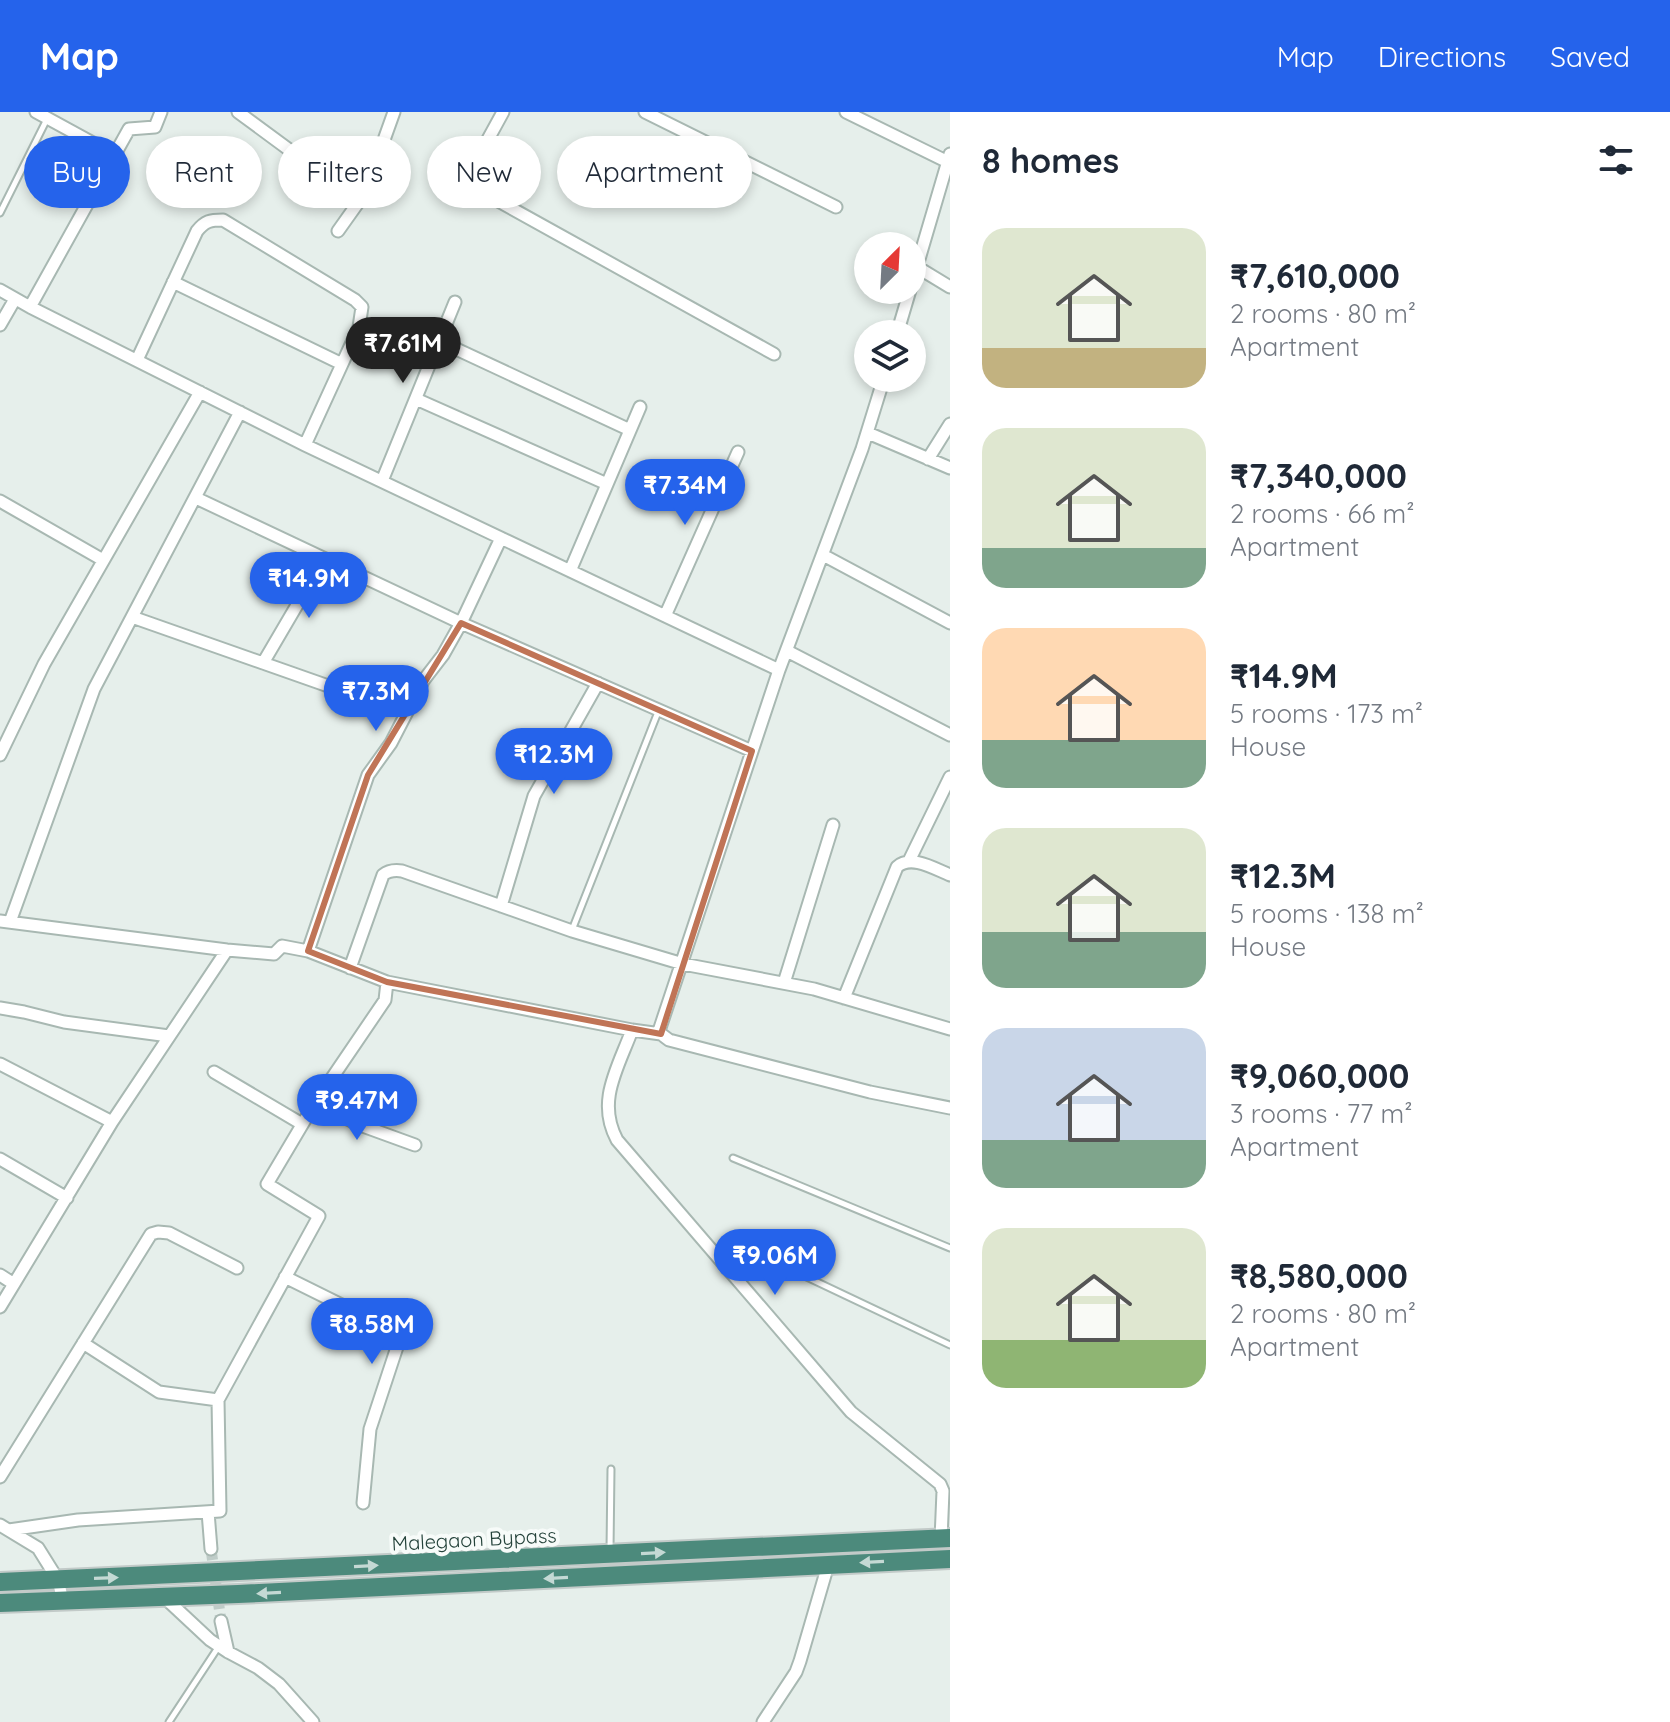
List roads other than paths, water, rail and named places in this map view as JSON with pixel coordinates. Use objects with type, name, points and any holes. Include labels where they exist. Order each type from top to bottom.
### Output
[{"type":"highway","name":"Malegaon Bypass","points":[[0,1582],[946,1538]]},
{"type":"highway","points":[[0,1603],[950,1559]]},
{"type":"street","points":[[125,136],[129,129],[155,127],[161,112]]},
{"type":"street","points":[[385,136],[394,112]]},
{"type":"street","points":[[503,112],[469,174],[469,183],[473,187],[774,354]]},
{"type":"street","points":[[645,112],[836,207]]},
{"type":"street","points":[[846,112],[949,159],[926,237]]},
{"type":"street","points":[[245,114],[278,140]]},
{"type":"street","points":[[42,115],[80,136]]},
{"type":"street","points":[[30,307],[85,208]]},
{"type":"street","points":[[338,231],[354,208]]},
{"type":"street","points":[[137,360],[197,231],[210,220],[223,220],[362,307],[359,327],[305,445]]},
{"type":"street","points":[[926,272],[950,287]]},
{"type":"street","points":[[173,282],[342,364]]},
{"type":"street","points":[[0,290],[305,445],[779,670]]},
{"type":"street","points":[[0,325],[15,299]]},
{"type":"street","points":[[382,481],[455,302]]},
{"type":"street","points":[[439,341],[630,430]]},
{"type":"street","points":[[1,750],[44,664],[200,392]]},
{"type":"street","points":[[661,1034],[659,1028],[683,964],[779,670],[868,433],[880,392]]},
{"type":"street","points":[[416,399],[607,484]]},
{"type":"street","points":[[570,571],[640,407]]},
{"type":"street","points":[[240,412],[101,674],[5,921],[227,950],[274,954],[282,946],[308,951],[387,982],[661,1034],[669,1040],[833,1083],[950,1108]]},
{"type":"street","points":[[928,459],[950,424]]},
{"type":"street","points":[[868,433],[950,468]]},
{"type":"street","points":[[665,616],[738,452]]},
{"type":"street","points":[[196,498],[461,623],[752,751]]},
{"type":"street","points":[[0,501],[103,560]]},
{"type":"street","points":[[308,951],[368,775],[391,743],[423,681],[443,655],[461,623],[501,538]]},
{"type":"street","points":[[823,555],[950,623]]},
{"type":"street","points":[[263,663],[324,559]]},
{"type":"street","points":[[132,617],[351,694]]},
{"type":"street","points":[[787,651],[950,735]]},
{"type":"street","points":[[501,906],[534,796],[598,683]]},
{"type":"street","points":[[909,861],[950,777]]},
{"type":"street","points":[[784,983],[833,825]]},
{"type":"street","points":[[844,998],[897,867],[902,862],[918,862],[950,875]]},
{"type":"street","points":[[350,968],[383,875],[402,871],[572,931],[683,964],[814,989],[950,1029]]},
{"type":"street","points":[[0,1307],[112,1122],[227,950]]},
{"type":"street","points":[[4,1527],[220,1511],[218,1400],[319,1216],[267,1184],[315,1103],[385,1000],[387,982]]},
{"type":"street","points":[[0,1008],[64,1022],[169,1036]]},
{"type":"street","points":[[632,1030],[606,1105],[609,1125],[617,1140],[851,1412],[940,1484],[946,1538]]},
{"type":"street","points":[[0,1064],[112,1122]]},
{"type":"street","points":[[214,1072],[302,1124]]},
{"type":"street","points":[[315,1103],[360,1125],[415,1145]]},
{"type":"street","points":[[0,1159],[67,1198]]},
{"type":"street","points":[[0,1477],[151,1234],[169,1233],[237,1268]]},
{"type":"street","points":[[0,1275],[14,1284]]},
{"type":"street","points":[[285,1277],[390,1329],[399,1341],[370,1429],[363,1503]]},
{"type":"street","points":[[83,1343],[159,1392],[218,1400]]},
{"type":"street","points":[[208,1512],[211,1549]]},
{"type":"street","points":[[4,1527],[38,1548],[58,1580],[63,1601]]},
{"type":"street","points":[[763,1722],[796,1672],[828,1565]]},
{"type":"street","points":[[163,1597],[224,1649],[279,1684],[313,1722]]},
{"type":"street","points":[[221,1621],[224,1649]]},
{"type":"lane","points":[[0,213],[3,198],[42,115]]},
{"type":"lane","points":[[572,931],[658,710]]},
{"type":"lane","points":[[733,1158],[950,1248]]},
{"type":"lane","points":[[775,1262],[950,1345]]},
{"type":"lane","points":[[610,1555],[611,1469]]},
{"type":"lane","points":[[169,1722],[224,1649]]},
{"type":"tunnel","points":[[211,1549],[221,1621]]}]
